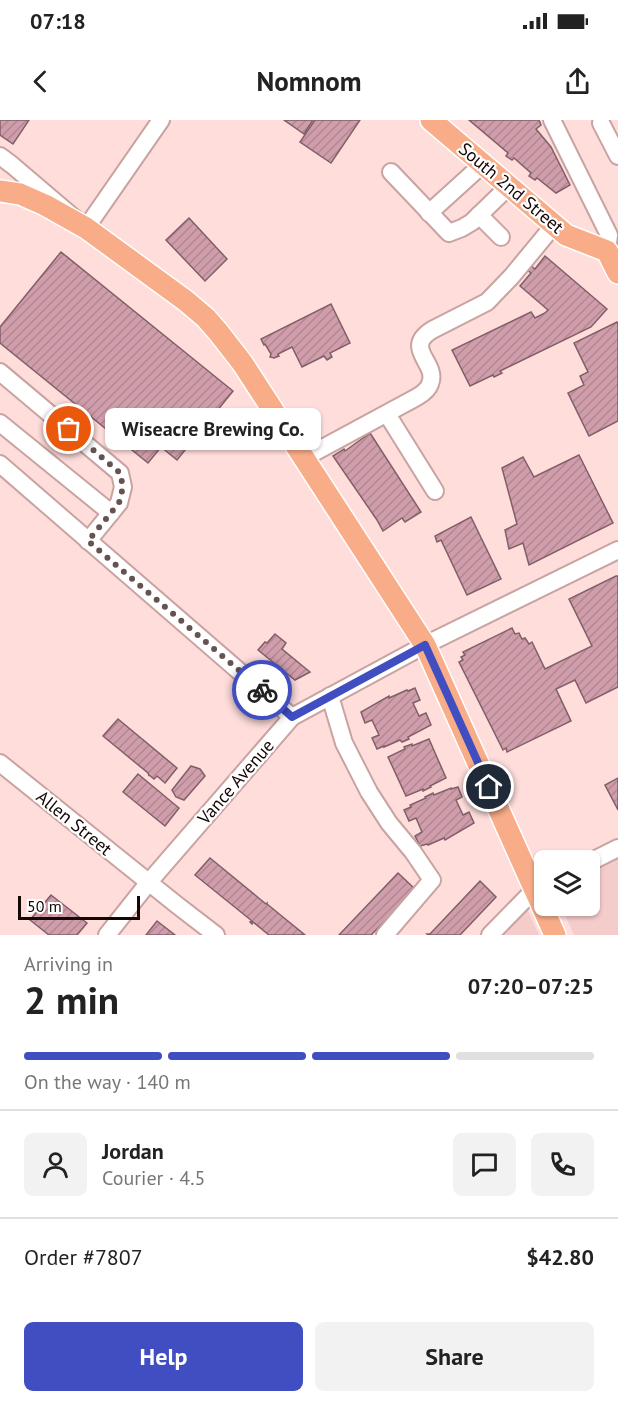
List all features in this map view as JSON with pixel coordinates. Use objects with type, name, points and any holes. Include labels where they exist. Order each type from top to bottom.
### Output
[{"type":"main road","name":"South 2nd Street","points":[[431,120],[567,235],[613,248]]},
{"type":"main road","points":[[0,191],[20,194],[45,204],[86,228],[206,318],[243,364],[425,645],[534,873]]},
{"type":"main road","points":[[613,248],[618,273]]},
{"type":"main road","points":[[549,916],[555,935]]},
{"type":"street","points":[[0,156],[86,228],[161,120]]},
{"type":"street","points":[[552,120],[609,235],[613,248]]},
{"type":"street","points":[[601,123],[618,156]]},
{"type":"street","points":[[429,213],[483,164]]},
{"type":"street","points":[[391,172],[449,233],[472,222],[509,186]]},
{"type":"street","points":[[479,215],[501,237]]},
{"type":"street","points":[[304,458],[426,391],[432,376],[419,347],[421,339],[425,334],[487,302],[554,225]]},
{"type":"street","points":[[0,372],[120,473],[123,487],[119,503],[88,541]]},
{"type":"street","points":[[387,414],[435,491]]},
{"type":"street","points":[[0,423],[111,513]]},
{"type":"street","points":[[0,465],[292,717]]},
{"type":"street","name":"Vance Avenue","points":[[107,935],[149,882],[292,717],[425,645],[618,550]]},
{"type":"street","points":[[330,696],[344,743],[369,792],[432,880],[385,935]]},
{"type":"street","name":"Allen Street","points":[[0,763],[216,935]]},
{"type":"street","points":[[600,857],[618,848]]},
{"type":"street","points":[[490,935],[534,892]]},
{"type":"shaded area","points":[[618,857],[618,935],[574,935],[565,916],[600,916],[600,866]]},
{"type":"shaded area","points":[[524,906],[539,935],[497,935]]},
{"type":"building","points":[[0,120],[29,120],[13,144],[0,135]]},
{"type":"building","points":[[284,120],[313,120],[304,134]]},
{"type":"building","points":[[315,120],[360,120],[331,163],[300,142]]},
{"type":"building","points":[[469,120],[539,120],[541,125],[536,129],[551,147],[570,185],[556,193],[537,178],[535,180],[529,176],[531,173],[514,158],[512,160],[506,156],[508,153]]},
{"type":"building","points":[[189,218],[227,259],[205,281],[166,240]]},
{"type":"building","points":[[61,252],[233,391],[177,460],[161,447],[148,463],[0,343],[0,327]]},
{"type":"building","points":[[545,256],[607,309],[591,327],[500,371],[502,373],[494,377],[493,375],[470,386],[452,350],[531,312],[535,318],[548,310],[520,286],[531,273],[527,270],[531,266],[535,269]]},
{"type":"building","points":[[331,304],[350,343],[330,353],[332,357],[327,360],[324,356],[302,367],[292,347],[278,354],[279,356],[270,357],[271,354],[261,339]]},
{"type":"building","points":[[617,322],[618,421],[589,436],[568,393],[584,385],[580,376],[588,372],[574,343]]},
{"type":"building","points":[[370,433],[421,512],[405,522],[402,518],[383,531],[333,456],[344,449],[345,451]]},
{"type":"building","points":[[579,455],[613,523],[529,565],[523,543],[509,549],[505,530],[517,524],[502,468],[523,457],[534,477]]},
{"type":"building","points":[[471,517],[501,579],[467,595],[441,540],[437,542],[435,536]]},
{"type":"building","points":[[618,576],[618,687],[586,703],[575,680],[556,689],[571,721],[507,752],[506,748],[503,750],[459,662],[465,655],[463,652],[512,628],[515,634],[519,633],[522,639],[525,638],[529,644],[532,642],[545,669],[592,646],[569,599]]},
{"type":"building","points":[[275,634],[286,643],[282,649],[310,672],[295,680],[258,650]]},
{"type":"building","points":[[415,688],[420,700],[413,703],[419,716],[426,713],[431,725],[408,737],[409,739],[377,749],[372,738],[379,735],[372,720],[365,723],[361,712],[389,696],[389,698]]},
{"type":"building","points":[[118,719],[177,768],[165,783],[157,776],[154,779],[149,776],[103,736]]},
{"type":"building","points":[[429,739],[446,778],[423,791],[423,789],[406,796],[388,757],[405,749],[404,747]]},
{"type":"building","points":[[191,766],[200,769],[205,776],[184,800],[176,797],[172,790]]},
{"type":"building","points":[[138,774],[179,808],[165,826],[123,792]]},
{"type":"building","points":[[618,778],[618,810],[605,785]]},
{"type":"building","points":[[458,787],[462,797],[456,800],[463,815],[469,812],[474,823],[445,840],[444,838],[420,846],[415,836],[422,832],[416,818],[409,821],[404,810],[433,793],[434,795]]},
{"type":"building","points":[[210,858],[305,935],[269,935],[253,922],[252,924],[250,922],[252,921],[195,875]]},
{"type":"building","points":[[398,873],[415,889],[386,920],[371,935],[339,935]]},
{"type":"building","points":[[480,881],[496,897],[460,935],[428,935],[427,934],[430,934]]},
{"type":"building","points":[[51,895],[87,923],[77,935],[49,935],[30,920]]},
{"type":"building","points":[[157,921],[175,935],[146,935]]},
{"type":"way so far","points":[[69,429],[120,473],[123,487],[119,503],[88,541],[262,690]]},
{"type":"place","name":"Wiseacre Brewing Co.","points":[[69,429]]},
{"type":"route","points":[[262,690],[292,717],[425,645],[489,787]]}]
